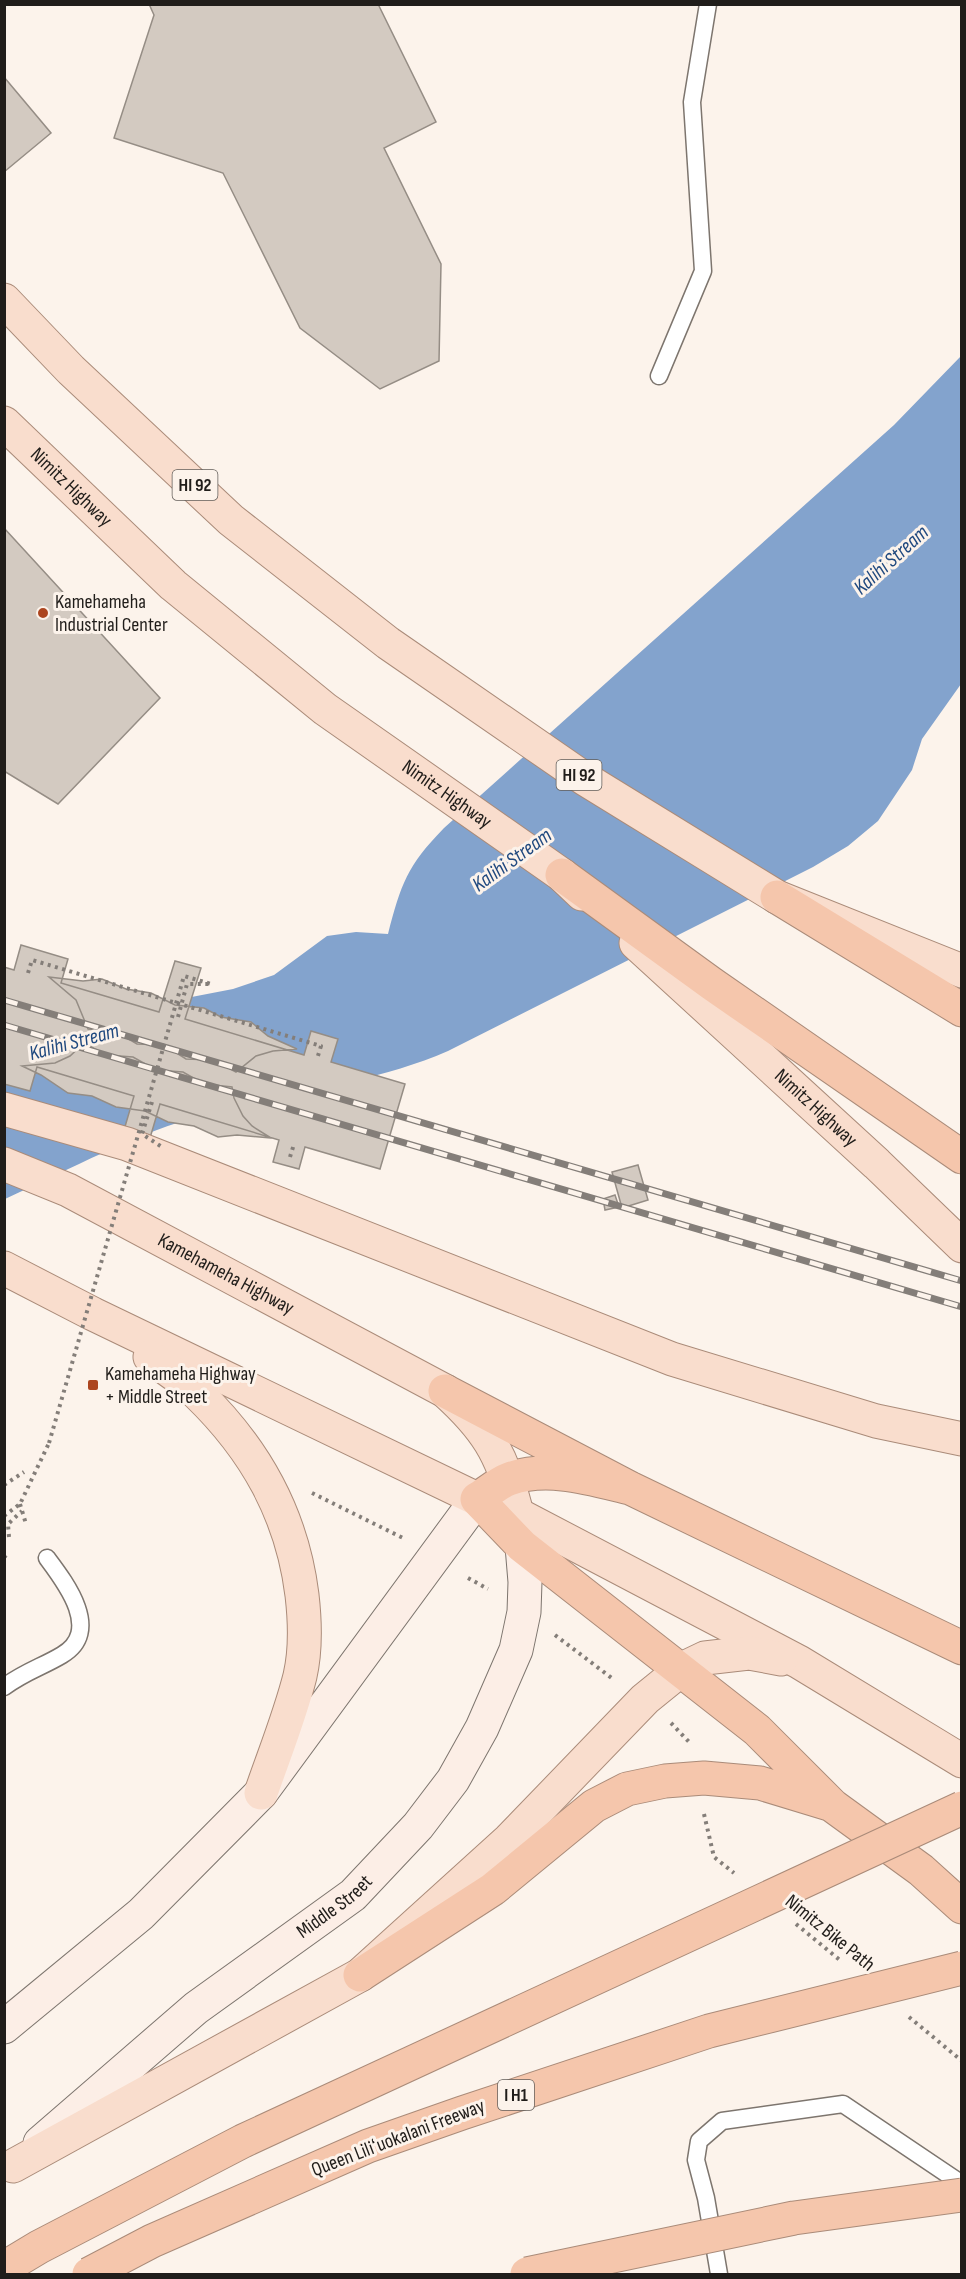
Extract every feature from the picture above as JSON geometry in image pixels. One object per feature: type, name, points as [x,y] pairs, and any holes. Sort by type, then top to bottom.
[{"type":"highway","points":[[562,875],[703,990],[962,1157]]},
{"type":"highway","points":[[777,897],[962,1010]]},
{"type":"highway","points":[[445,1391],[630,1488],[962,1648]]},
{"type":"highway","points":[[630,1488],[573,1475],[535,1474],[508,1479],[477,1499],[522,1546],[758,1730],[833,1806],[921,1870],[962,1907]]},
{"type":"highway","points":[[360,1975],[493,1889],[594,1806],[627,1789],[665,1781],[704,1778],[760,1784],[833,1806]]},
{"type":"highway","points":[[4,2268],[39,2247],[243,2141],[962,1808]]},
{"type":"highway","name":"Queen Liliʻuokalani Freeway","points":[[89,2274],[152,2241],[357,2150],[462,2113],[709,2031],[962,1968]]},
{"type":"highway","points":[[527,2274],[794,2218],[962,2195]]},
{"type":"main road","name":"HI 92","points":[[4,300],[71,370],[231,520],[388,642],[585,780],[777,897],[962,971]]},
{"type":"main road","name":"Nimitz Highway","points":[[4,423],[173,585],[325,709],[562,875]]},
{"type":"main road","name":"Nimitz Highway","points":[[703,990],[962,1246]]},
{"type":"main road","points":[[4,1109],[127,1144],[672,1359],[876,1421],[962,1438]]},
{"type":"main road","name":"Kamehameha Highway","points":[[4,1164],[68,1190],[445,1391],[468,1412],[499,1454],[517,1514],[522,1546]]},
{"type":"main road","points":[[4,1268],[93,1314],[477,1499],[517,1514],[799,1662],[962,1761]]},
{"type":"main road","points":[[93,1314],[196,1392],[238,1440],[265,1477],[288,1527],[299,1572],[305,1622],[300,1675],[261,1793]]},
{"type":"main road","points":[[4,2027],[141,1914],[261,1793],[477,1499]]},
{"type":"main road","name":"Middle Street","points":[[9,2169],[196,2008],[352,1895],[418,1826],[453,1780],[482,1728],[516,1650],[524,1602],[522,1546]]},
{"type":"main road","points":[[9,2169],[360,1975],[509,1840],[645,1699],[682,1669],[705,1658],[749,1653],[799,1662]]},
{"type":"lane","points":[[659,376],[703,271],[692,102],[708,4]]},
{"type":"lane","points":[[4,1687],[28,1670],[62,1655],[77,1639],[80,1628],[77,1604],[47,1558]]},
{"type":"lane","points":[[719,2274],[706,2198],[696,2160],[699,2141],[722,2121],[843,2104],[962,2184]]},
{"type":"path","points":[[28,973],[32,960],[177,1002],[321,1046],[317,1059]]},
{"type":"path","points":[[4,1516],[20,1504],[49,1443],[184,976],[211,984],[187,984],[178,1017]]},
{"type":"path","points":[[153,1102],[142,1134],[162,1147]]},
{"type":"path","points":[[290,1157],[294,1144]]},
{"type":"path","points":[[4,1485],[24,1472]]},
{"type":"path","points":[[302,1489],[411,1542]]},
{"type":"path","points":[[20,1504],[26,1524]]},
{"type":"path","points":[[9,1537],[8,1524],[22,1511]]},
{"type":"path","points":[[549,1630],[610,1678],[620,1682]]},
{"type":"path","points":[[668,1719],[698,1751]]},
{"type":"path","points":[[703,1813],[714,1857],[742,1880]]},
{"type":"path","name":"Nimitz Bike Path","points":[[787,1917],[842,1962]]},
{"type":"path","points":[[906,2014],[962,2061]]},
{"type":"water","name":"Kalihi Stream","points":[[961,356],[961,684],[922,739],[912,770],[878,821],[848,846],[813,867],[448,1051],[419,1063],[359,1080],[236,1106],[180,1122],[104,1152],[5,1199],[5,1033],[233,989],[274,975],[327,936],[356,932],[388,934],[407,876],[421,854],[444,828],[894,425]]},
{"type":"building","points":[[149,4],[378,4],[436,122],[384,148],[441,264],[439,361],[380,389],[300,328],[223,173],[114,138],[154,15]]},
{"type":"building","points":[[4,77],[51,133],[4,172]]},
{"type":"building","name":"Kamehameha Industrial Center","points":[[4,528],[160,698],[58,804],[4,771]]},
{"type":"building","points":[[21,945],[68,959],[61,983],[159,1012],[175,961],[201,968],[185,1019],[304,1055],[311,1031],[338,1039],[331,1062],[405,1084],[380,1169],[305,1147],[299,1169],[273,1162],[279,1140],[160,1104],[145,1155],[119,1147],[134,1096],[37,1067],[30,1091],[4,1084],[4,967],[14,970]]},
{"type":"building","points":[[49,977],[83,981],[102,979],[126,989],[151,993],[175,1005],[204,1008],[221,1017],[251,1022],[268,1036],[297,1049],[273,1051],[256,1056],[236,1072],[213,1060],[186,1059],[164,1045],[137,1044],[115,1031],[88,1029],[76,1000]]},
{"type":"building","points":[[84,1043],[106,1055],[133,1057],[156,1070],[183,1072],[204,1084],[232,1087],[234,1098],[243,1116],[252,1126],[271,1138],[237,1135],[218,1137],[194,1126],[168,1122],[145,1111],[116,1107],[92,1096],[68,1093],[41,1075],[22,1066],[55,1063],[70,1056]]},
{"type":"building","points":[[638,1165],[648,1200],[622,1208],[612,1172]]},
{"type":"building","points":[[615,1195],[619,1207],[605,1210],[603,1199]]},
{"type":"railway","points":[[4,1000],[962,1281]]},
{"type":"railway","points":[[4,1025],[962,1307]]},
{"type":"place","name":"Kamehameha Industrial Center","points":[[43,613]]},
{"type":"place","name":"Kamehameha Highway + Middle Street","points":[[93,1385]]}]
